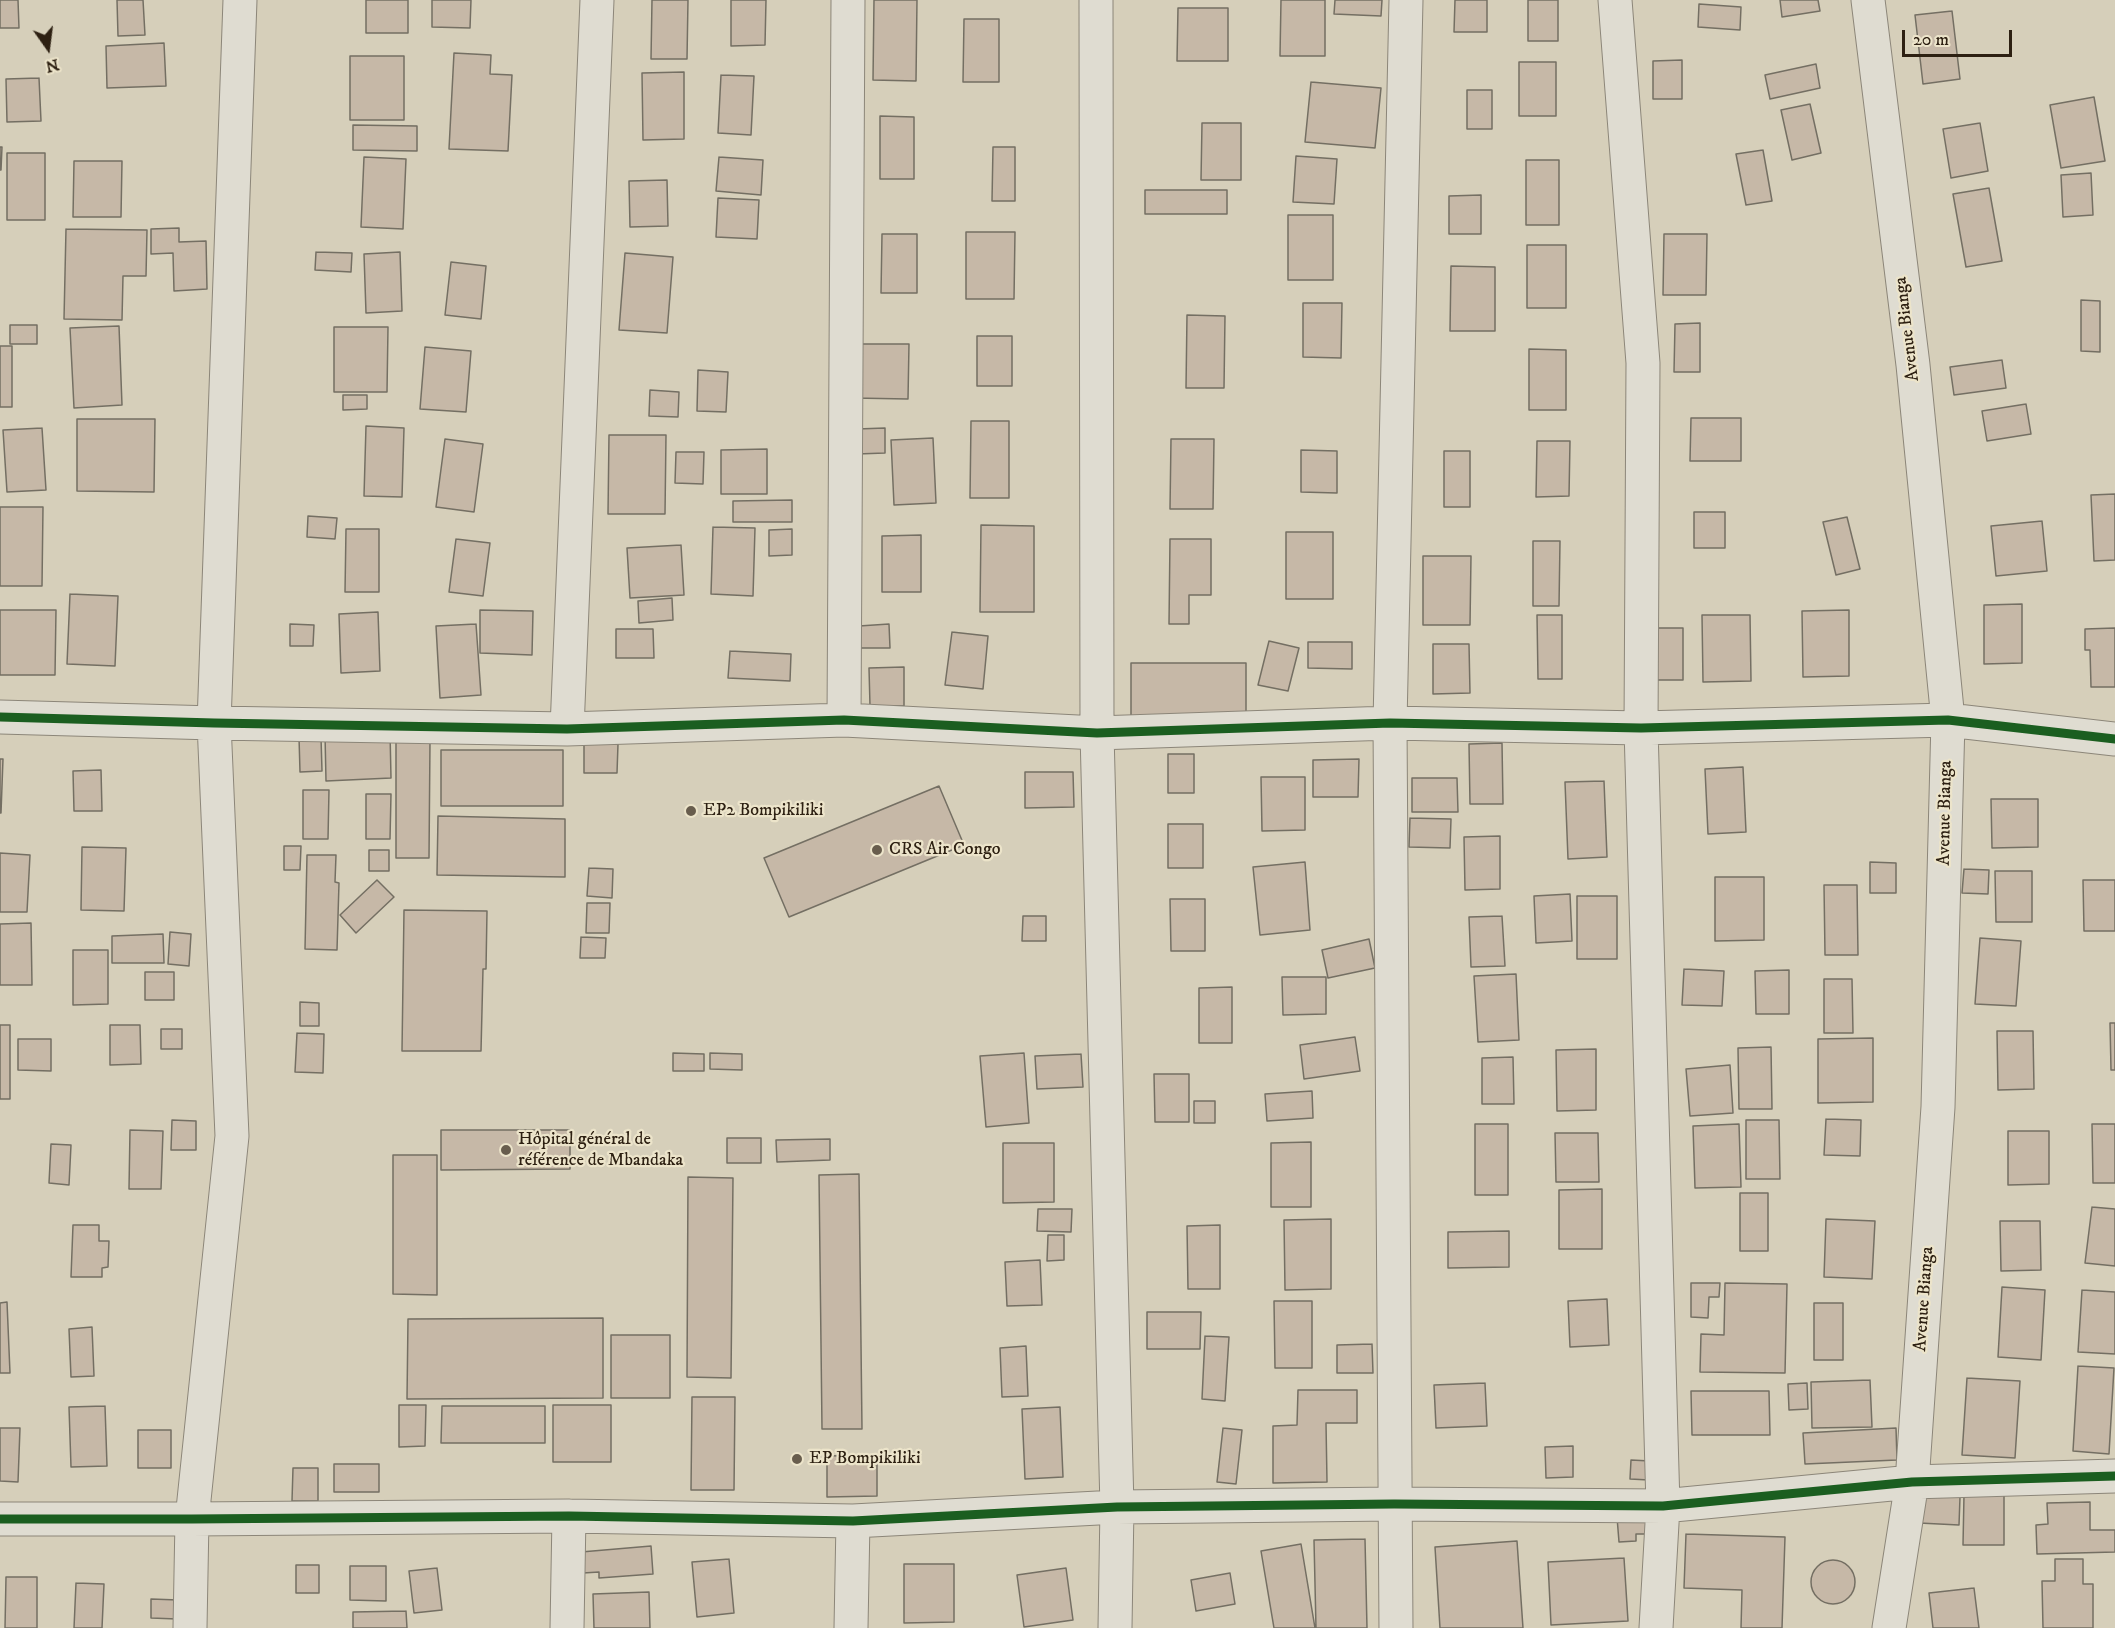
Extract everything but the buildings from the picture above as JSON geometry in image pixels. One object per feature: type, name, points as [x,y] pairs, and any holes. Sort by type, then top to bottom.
[{"type":"street","points":[[190,1628],[192,1519],[232,1136],[214,723],[240,0]]},
{"type":"street","points":[[567,729],[597,0]]},
{"type":"street","points":[[844,720],[848,0]]},
{"type":"street","points":[[1096,0],[1098,733],[1117,1507],[1115,1628]]},
{"type":"street","points":[[1396,1628],[1390,723],[1406,0]]},
{"type":"street","points":[[1615,0],[1642,363],[1641,728],[1663,1506],[1656,1628]]},
{"type":"street","name":"Avenue Bianga","points":[[1868,0],[1912,366],[1948,720],[1938,1107],[1912,1482],[1889,1628]]},
{"type":"street","points":[[0,717],[567,729],[844,720],[1098,733],[1390,723],[1641,728],[1948,720],[2115,739]]},
{"type":"street","points":[[0,1519],[569,1516],[853,1521],[1117,1507],[1394,1504],[1663,1506],[1912,1482],[2115,1476]]},
{"type":"street","points":[[567,1628],[569,1516]]},
{"type":"street","points":[[851,1628],[853,1521]]},
{"type":"cycle path","points":[[0,717],[567,729],[844,720],[1097,733],[1390,723],[1641,728],[1948,720],[2115,739]]},
{"type":"cycle path","points":[[0,1519],[569,1516],[853,1521],[1117,1507],[1394,1504],[1663,1506],[1912,1482],[2115,1476]]},
{"type":"place","name":"EP2 Bompikiliki","points":[[691,811]]},
{"type":"place","name":"CRS Air Congo","points":[[877,850]]},
{"type":"place","name":"Hôpital général de référence de Mbandaka","points":[[506,1150]]},
{"type":"place","name":"EP Bompikiliki","points":[[797,1459]]}]
